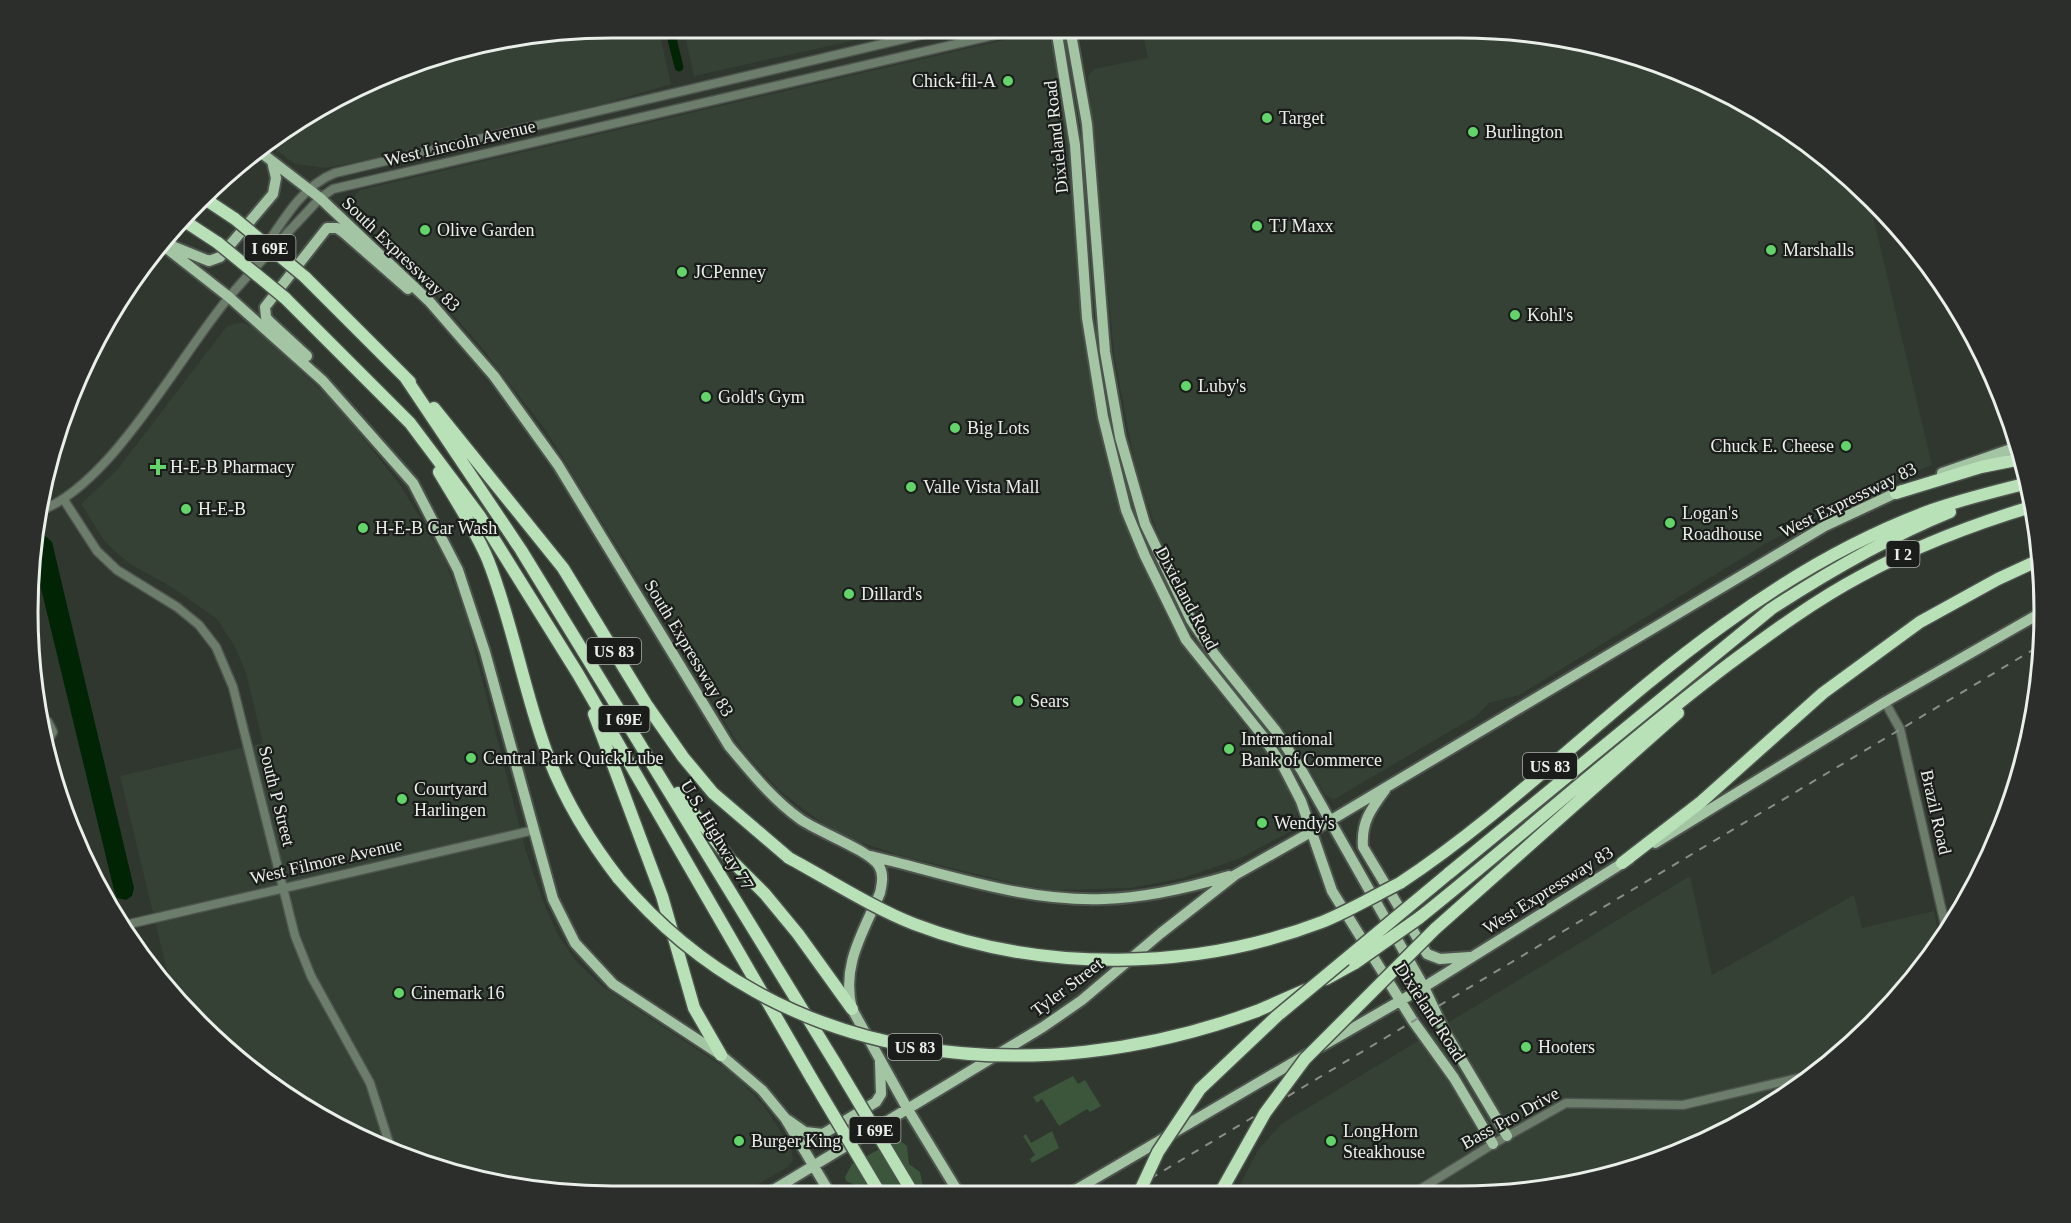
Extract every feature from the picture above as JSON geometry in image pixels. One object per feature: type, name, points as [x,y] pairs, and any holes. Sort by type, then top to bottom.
[{"type":"highway","name":"I 69E","points":[[210,202],[235,219],[305,277],[405,377]]},
{"type":"highway","name":"I 69E","points":[[189,224],[218,243],[285,298],[410,423],[479,515],[578,674],[876,1186]]},
{"type":"highway","name":"U.S. Highway 77","points":[[405,377],[521,550],[909,1186]]},
{"type":"highway","name":"US 83","points":[[405,377],[454,430],[563,568],[646,704],[683,757],[713,793],[789,858],[911,923],[1009,951],[1084,959],[1160,958],[1235,946],[1323,921],[1400,884],[1452,849],[1652,681],[1761,598],[1875,534],[1933,510],[2006,489]]},
{"type":"highway","name":"US 83","points":[[410,423],[472,526],[487,559],[554,771],[588,837],[619,879],[651,915],[688,949],[728,978],[786,1010],[828,1026],[870,1038],[927,1049],[984,1055],[1042,1056],[1098,1051],[1152,1042],[1205,1029],[1257,1011],[1332,976],[1381,946],[1419,918],[1607,760],[1783,625]]},
{"type":"highway","points":[[1896,493],[1981,467],[2013,461]]},
{"type":"highway","points":[[1142,1186],[1158,1152],[1200,1089],[1277,1016],[1771,609],[1823,575],[1879,544],[2019,485]]},
{"type":"highway","name":"I 2","points":[[1783,625],[1845,585],[1910,551],[1969,527],[2024,509]]},
{"type":"highway","points":[[1622,863],[1701,802],[1823,693],[1910,629],[1998,579],[2031,564]]},
{"type":"highway","points":[[1224,1186],[1265,1113],[1305,1059],[1435,929],[1676,714],[1783,625]]},
{"type":"highway","points":[[578,674],[658,886],[694,1008],[721,1055]]},
{"type":"highway","points":[[645,750],[730,859],[765,894],[798,934],[852,1009]]},
{"type":"main road","name":"Dixieland Road","points":[[1058,38],[1076,153],[1087,318],[1103,417],[1122,500],[1145,556],[1186,640],[1262,735],[1294,784],[1332,891],[1413,1021],[1454,1078],[1493,1144]]},
{"type":"main road","name":"Dixieland Road","points":[[1072,38],[1087,124],[1105,352],[1120,437],[1145,524],[1191,620],[1231,678],[1289,750],[1424,987],[1444,1030],[1507,1136]]},
{"type":"main road","name":"South Expressway 83","points":[[264,155],[320,198],[429,301],[494,376],[534,429],[571,485],[729,746],[755,778],[800,819],[868,855],[1005,890],[1071,898],[1104,899],[1192,887],[1235,875]]},
{"type":"main road","points":[[169,246],[209,261],[220,257],[273,194],[276,178],[271,161]]},
{"type":"main road","points":[[324,381],[311,360],[270,322],[265,307],[325,231],[331,227],[340,230],[405,289],[414,288]]},
{"type":"main road","points":[[167,248],[229,297],[324,381],[413,483],[458,570],[485,652],[553,899],[564,924],[582,952],[625,994],[721,1055],[762,1090],[785,1118],[825,1186]]},
{"type":"main road","name":"West Expressway 83","points":[[1235,875],[1330,821],[1806,537],[1896,493],[2010,450]]},
{"type":"main road","name":"West Expressway 83","points":[[1082,1186],[1424,987],[1885,702],[2034,617]]},
{"type":"main road","points":[[1389,785],[1366,816],[1361,832],[1363,847],[1427,954],[1440,959],[1471,957]]},
{"type":"main road","points":[[868,855],[879,866],[882,880],[880,893],[849,965],[847,978],[852,1009],[907,1108],[955,1186]]},
{"type":"main road","name":"Tyler Street","points":[[780,1186],[1074,1006],[1235,875]]},
{"type":"main road","points":[[785,1118],[805,1132],[823,1134],[876,1102],[881,1094],[880,1058]]},
{"type":"street","name":"West Lincoln Avenue","points":[[308,189],[323,178],[335,173],[907,38]]},
{"type":"street","name":"West Lincoln Avenue","points":[[48,507],[64,500],[88,481],[122,441],[229,297],[320,198],[333,189],[982,38]]},
{"type":"street","points":[[229,297],[308,189]]},
{"type":"street","name":"South P Street","points":[[64,500],[97,551],[128,579],[177,607],[194,621],[216,647],[233,687],[282,889],[304,962],[370,1083],[388,1140]]},
{"type":"street","name":"Brazil Road","points":[[1885,702],[1900,729],[1944,919]]},
{"type":"street","name":"West Filmore Avenue","points":[[130,924],[534,830]]},
{"type":"street","name":"Bass Pro Drive","points":[[1425,1186],[1555,1108],[1572,1102],[1683,1105],[1791,1080]]},
{"type":"shaded area","points":[[661,38],[671,84],[610,102],[374,159],[325,168],[295,164],[273,148],[324,114],[392,81],[427,68],[463,57],[537,42],[574,39]]},
{"type":"shaded area","points":[[685,38],[865,38],[694,76]]},
{"type":"shaded area","points":[[1012,38],[1046,38],[1052,42],[1055,54],[1070,155],[1083,336],[1111,482],[1130,538],[1168,620],[1201,670],[1273,762],[1292,794],[1297,811],[1291,831],[1241,858],[1183,878],[1130,888],[1055,890],[1021,885],[898,855],[860,842],[826,826],[780,791],[742,750],[547,432],[482,348],[434,293],[404,261],[353,215],[352,205],[360,190]]},
{"type":"shaded area","points":[[1144,38],[1460,38],[1534,42],[1608,57],[1644,68],[1679,81],[1747,114],[1809,156],[1872,214],[1932,465],[1850,500],[1770,541],[1519,695],[1489,703],[1476,716],[1333,800],[1325,794],[1287,734],[1229,663],[1196,613],[1172,568],[1138,475],[1114,354],[1088,76],[1094,69],[1148,58]]},
{"type":"shaded area","points":[[241,322],[257,329],[338,407],[401,486],[444,558],[466,616],[525,848],[541,896],[558,935],[576,961],[602,986],[735,1075],[764,1106],[791,1147],[793,1160],[788,1167],[755,1186],[612,1186],[537,1181],[463,1166],[427,1155],[358,1126],[324,1109],[293,1089],[233,1043],[168,976],[120,776],[263,743],[246,673],[235,647],[217,619],[170,586],[128,563],[105,542],[81,504],[117,470],[227,326]]},
{"type":"shaded area","points":[[43,533],[52,542],[134,888],[132,896],[126,900],[117,898],[39,579]]},
{"type":"shaded area","points":[[1690,876],[1712,975],[1854,895],[1862,928],[1934,911],[1938,929],[1915,961],[1891,990],[1838,1043],[1809,1067],[1746,1109],[1679,1142],[1644,1155],[1571,1174],[1534,1181],[1497,1184],[1240,1186],[1258,1150],[1281,1124]]},
{"type":"shaded area","points":[[1073,1076],[1078,1084],[1085,1080],[1101,1106],[1090,1112],[1087,1109],[1059,1126],[1042,1099],[1037,1103],[1033,1097]]},
{"type":"shaded area","points":[[1052,1131],[1059,1148],[1032,1163],[1030,1159],[1035,1155],[1023,1136],[1026,1134],[1031,1143]]},
{"type":"shaded area","points":[[898,1139],[907,1146],[909,1164],[920,1172],[923,1186],[857,1186],[846,1181],[845,1177],[852,1164]]},
{"type":"waterway","points":[[672,38],[679,67]]},
{"type":"railway","points":[[1138,1186],[2032,650]]},
{"type":"place","name":"Chick-fil-A","points":[[1008,81]]},
{"type":"place","name":"Target","points":[[1267,118]]},
{"type":"place","name":"Burlington","points":[[1473,132]]},
{"type":"place","name":"TJ Maxx","points":[[1257,226]]},
{"type":"place","name":"Olive Garden","points":[[425,230]]},
{"type":"place","name":"Marshalls","points":[[1771,250]]},
{"type":"place","name":"JCPenney","points":[[682,272]]},
{"type":"place","name":"Kohl's","points":[[1515,315]]},
{"type":"place","name":"Luby's","points":[[1186,386]]},
{"type":"place","name":"Gold's Gym","points":[[706,397]]},
{"type":"place","name":"Big Lots","points":[[955,428]]},
{"type":"place","name":"Chuck E. Cheese","points":[[1846,446]]},
{"type":"place","name":"H-E-B Pharmacy","points":[[158,467]]},
{"type":"place","name":"Valle Vista Mall","points":[[911,487]]},
{"type":"place","name":"H-E-B","points":[[186,509]]},
{"type":"place","name":"Logan's Roadhouse","points":[[1670,523]]},
{"type":"place","name":"H-E-B Car Wash","points":[[363,528]]},
{"type":"place","name":"Dillard's","points":[[849,594]]},
{"type":"place","name":"Sears","points":[[1018,701]]},
{"type":"place","name":"International Bank of Commerce","points":[[1229,749]]},
{"type":"place","name":"Central Park Quick Lube","points":[[471,758]]},
{"type":"place","name":"Courtyard Harlingen","points":[[402,799]]},
{"type":"place","name":"Wendy's","points":[[1262,823]]},
{"type":"place","name":"Cinemark 16","points":[[399,993]]},
{"type":"place","name":"Hooters","points":[[1526,1047]]},
{"type":"place","name":"Burger King","points":[[739,1141]]},
{"type":"place","name":"LongHorn Steakhouse","points":[[1331,1141]]}]
